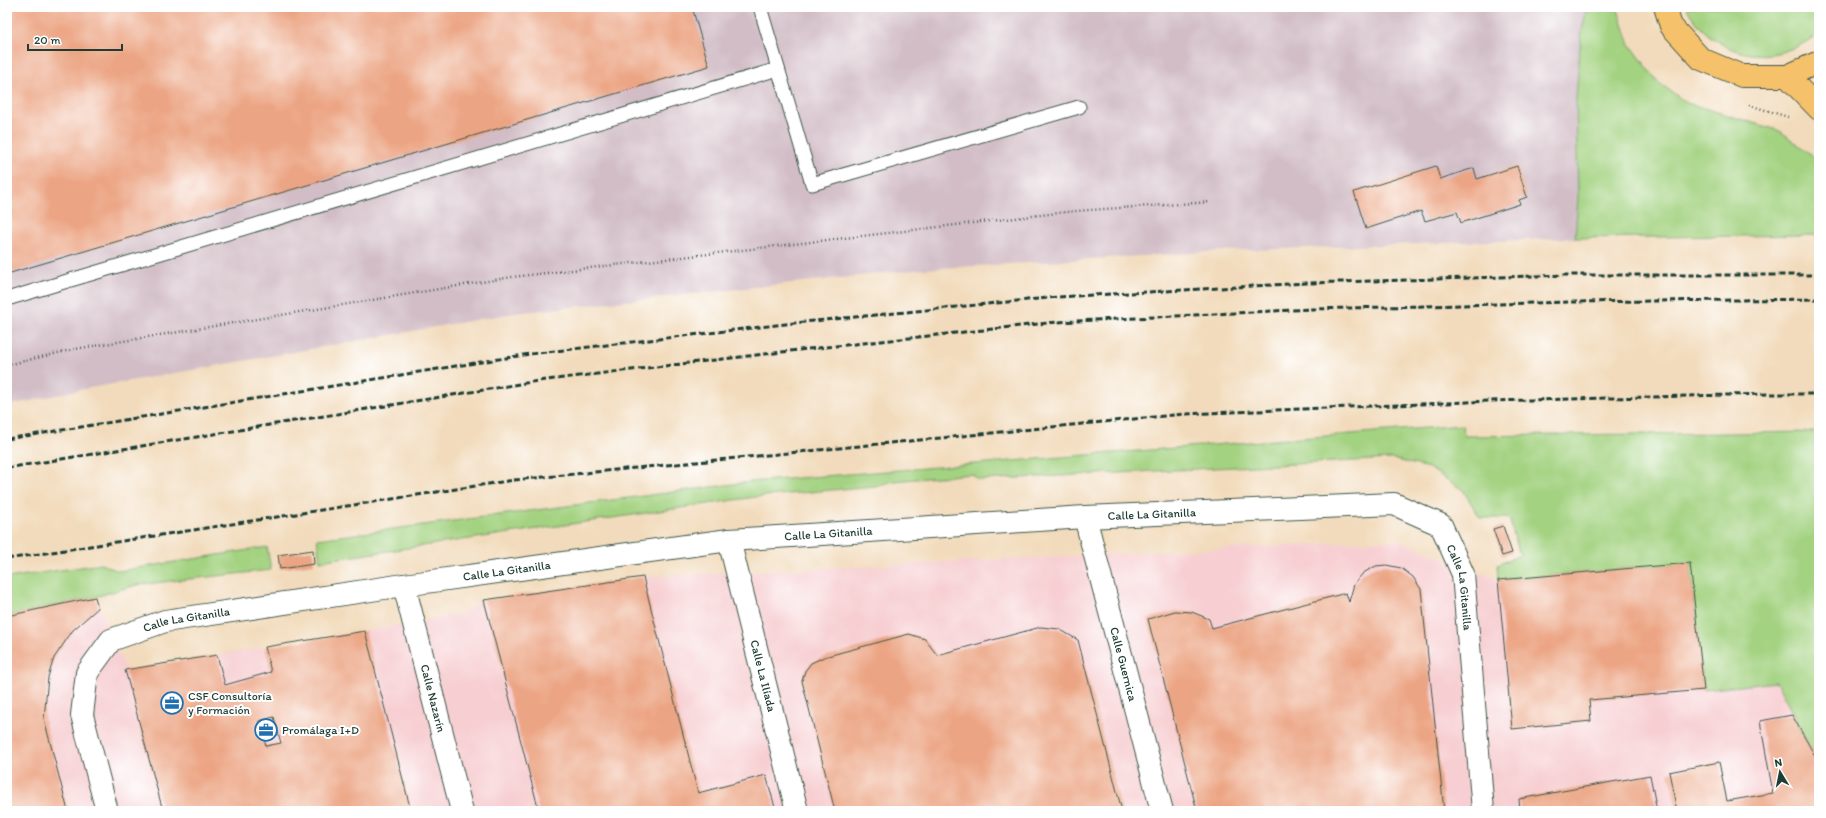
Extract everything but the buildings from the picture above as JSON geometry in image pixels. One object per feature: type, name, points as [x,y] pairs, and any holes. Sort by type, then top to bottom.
[{"type":"main road","points":[[1665,7],[1671,26],[1701,58],[1742,76],[1787,76],[1819,62]]},
{"type":"main road","points":[[1787,76],[1819,109]]},
{"type":"street","name":"Calle La Gitanilla","points":[[107,811],[82,715],[87,673],[111,640],[165,621],[404,585],[729,540],[1084,517],[1394,504],[1441,525],[1463,574],[1483,811]]},
{"type":"street","name":"Calle Guernica","points":[[1084,517],[1162,811]]},
{"type":"street","name":"Calle La Ilíada","points":[[729,540],[797,811]]},
{"type":"street","name":"Calle Nazarín","points":[[404,585],[462,811]]},
{"type":"lane","points":[[760,7],[812,184],[1079,108]]},
{"type":"lane","points":[[7,300],[778,69]]},
{"type":"path","points":[[7,365],[74,349],[512,277],[1075,211],[1210,202]]},
{"type":"shaded area","points":[[7,7],[1587,7],[1581,36],[1576,99],[1578,197],[1575,238],[1224,251],[924,269],[514,313],[79,390],[7,406]]},
{"type":"shaded area","points":[[1398,540],[1498,580],[1690,563],[1704,689],[1776,682],[1819,763],[1819,811],[7,811],[7,616],[95,597],[126,670],[365,631],[458,614],[484,600],[643,577]]},
{"type":"green space","points":[[1587,7],[1617,7],[1630,44],[1658,82],[1687,103],[1780,131],[1816,158],[1819,163],[1819,235],[1575,238],[1578,197],[1576,99],[1581,36]]},
{"type":"green space","points":[[1686,7],[1819,7],[1819,32],[1800,45],[1777,53],[1762,55],[1746,53],[1732,49],[1718,42],[1695,21]]},
{"type":"green space","points":[[1463,425],[1464,436],[1819,432],[1819,763],[1776,682],[1704,690],[1690,563],[1498,580],[1497,565],[1520,555],[1509,518],[1480,518],[1463,490],[1429,468],[1392,459],[979,480],[972,474],[894,481],[875,486],[755,497],[320,561],[317,539],[749,482]]},
{"type":"green space","points":[[267,547],[271,570],[136,585],[95,597],[7,616],[7,578],[101,564],[119,571]]},
{"type":"railway","points":[[7,439],[530,354],[794,323],[1058,297],[1308,283],[1566,275],[1819,275]]},
{"type":"railway","points":[[7,468],[538,381],[799,350],[1057,322],[1312,309],[1571,302],[1819,299]]},
{"type":"railway","points":[[7,559],[514,480],[1184,414],[1491,401],[1819,394]]},
{"type":"place","name":"CSF Consultoría y Formación","points":[[172,703]]},
{"type":"place","name":"Promálaga I+D","points":[[266,730]]}]
